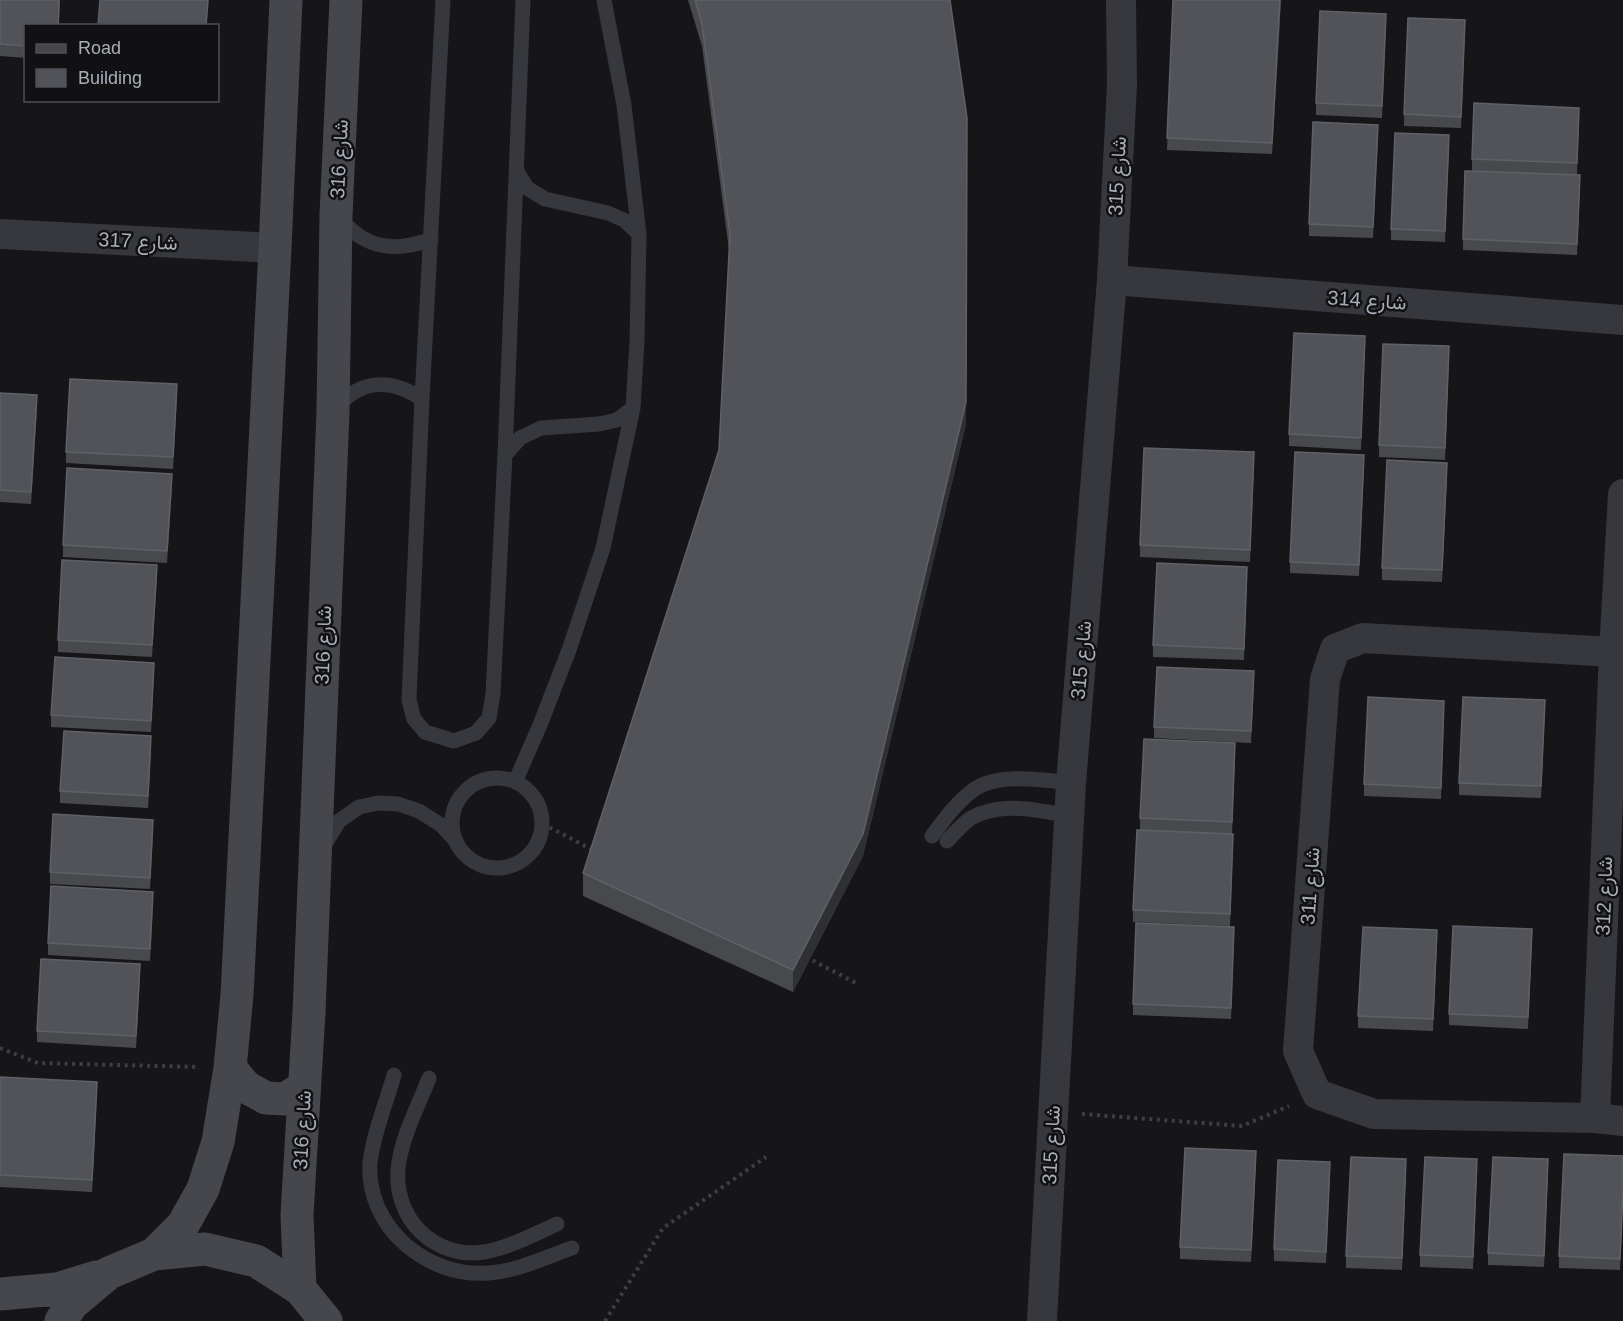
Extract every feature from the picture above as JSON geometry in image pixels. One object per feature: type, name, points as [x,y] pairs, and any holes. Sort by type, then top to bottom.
[{"type":"street","points":[[154,1254],[183,1225],[203,1189],[218,1142],[230,1068],[237,995],[286,0]]},
{"type":"street","name":"شارع 316","points":[[300,1289],[297,1215],[333,412],[336,214],[346,0]]},
{"type":"street","name":"شارع 315","points":[[1042,1321],[1071,783],[1112,280],[1122,84],[1121,0]]},
{"type":"street","name":"شارع 317","points":[[0,234],[275,248]]},
{"type":"street","name":"شارع 314","points":[[1112,280],[1623,320]]},
{"type":"street","name":"شارع 312","points":[[1609,1120],[1614,652],[1623,494]]},
{"type":"street","name":"شارع 311","points":[[1317,1094],[1298,1051],[1326,679],[1335,649],[1363,638],[1614,652]]},
{"type":"street","points":[[230,1068],[246,1087],[266,1098],[285,1099],[304,1087]]},
{"type":"street","points":[[1317,1094],[1374,1114],[1609,1120]]},
{"type":"street","points":[[0,1294],[57,1289],[109,1273],[154,1254],[205,1249],[256,1262],[300,1289],[326,1321]]},
{"type":"street","points":[[61,1321],[72,1304],[109,1273]]},
{"type":"lane","points":[[443,0],[409,700],[414,719],[425,732],[454,741],[476,733],[489,718],[493,694],[523,0]]},
{"type":"lane","points":[[515,782],[565,659],[603,548],[633,408],[639,234],[624,105],[604,0]]},
{"type":"lane","points":[[517,171],[527,188],[545,199],[608,213],[624,220],[639,234]]},
{"type":"lane","points":[[336,214],[348,228],[362,238],[379,245],[397,248],[414,246],[431,239]]},
{"type":"lane","points":[[333,412],[344,399],[358,389],[375,385],[400,387],[422,399]]},
{"type":"lane","points":[[505,455],[520,438],[541,428],[599,424],[617,420],[633,408]]},
{"type":"lane","points":[[314,866],[339,821],[359,807],[378,803],[398,804],[419,811],[441,825],[455,840],[464,855],[479,866],[496,869],[514,866],[528,856],[539,842],[543,824],[540,807],[530,792],[515,782],[498,778],[480,781],[465,791],[455,805],[452,823],[455,840]]},
{"type":"lane","points":[[1069,816],[1024,808],[993,809],[970,819],[940,839],[951,812],[974,790],[998,780],[1032,779],[1071,783]]},
{"type":"lane","points":[[394,1075],[372,1147],[370,1166],[376,1203],[385,1222],[399,1240],[432,1263],[468,1273],[509,1270],[572,1248]]},
{"type":"lane","points":[[429,1078],[406,1138],[398,1170],[402,1203],[409,1218],[419,1231],[433,1242],[468,1253],[499,1248],[557,1224]]},
{"type":"path","points":[[543,824],[595,851]]},
{"type":"path","points":[[804,956],[856,983]]},
{"type":"path","points":[[0,1048],[38,1063],[230,1068]]},
{"type":"path","points":[[1053,1112],[1242,1126],[1317,1094]]},
{"type":"path","points":[[605,1321],[663,1228],[766,1157]]},
{"type":"building","points":[[0,0],[59,0],[58,24],[24,24],[24,46],[0,44]]},
{"type":"building","points":[[100,0],[208,0],[206,24],[98,24]]},
{"type":"building","points":[[695,0],[950,0],[967,118],[966,402],[863,834],[793,970],[583,873],[719,450],[730,234],[702,24]]},
{"type":"building","points":[[1173,0],[1280,0],[1272,143],[1167,138]]},
{"type":"building","points":[[1320,11],[1386,14],[1382,106],[1316,103]]},
{"type":"building","points":[[1408,18],[1465,20],[1461,117],[1404,114]]},
{"type":"building","points":[[1474,103],[1579,108],[1577,163],[1472,159]]},
{"type":"building","points":[[1313,122],[1378,125],[1373,227],[1309,224]]},
{"type":"building","points":[[1395,133],[1449,135],[1445,231],[1391,229]]},
{"type":"building","points":[[1465,171],[1580,175],[1577,244],[1463,239]]},
{"type":"building","points":[[1294,333],[1365,336],[1361,438],[1289,434]]},
{"type":"building","points":[[1383,344],[1449,346],[1445,448],[1379,445]]},
{"type":"building","points":[[70,379],[177,384],[173,457],[66,452]]},
{"type":"building","points":[[0,393],[37,395],[31,492],[0,490]]},
{"type":"building","points":[[1144,448],[1254,452],[1250,550],[1140,545]]},
{"type":"building","points":[[1295,452],[1364,455],[1359,565],[1290,562]]},
{"type":"building","points":[[1387,460],[1447,463],[1442,570],[1382,568]]},
{"type":"building","points":[[67,468],[172,474],[167,551],[63,545]]},
{"type":"building","points":[[62,560],[157,565],[152,645],[58,640]]},
{"type":"building","points":[[1157,563],[1247,567],[1244,649],[1153,645]]},
{"type":"building","points":[[55,657],[154,663],[151,721],[51,715]]},
{"type":"building","points":[[1157,667],[1254,671],[1251,731],[1154,727]]},
{"type":"building","points":[[1368,697],[1444,701],[1441,788],[1364,784]]},
{"type":"building","points":[[1463,697],[1545,700],[1541,786],[1459,783]]},
{"type":"building","points":[[64,731],[151,736],[148,796],[60,791]]},
{"type":"building","points":[[1144,739],[1235,743],[1232,822],[1140,818]]},
{"type":"building","points":[[53,814],[153,820],[150,878],[50,872]]},
{"type":"building","points":[[1137,830],[1233,834],[1230,914],[1133,910]]},
{"type":"building","points":[[51,886],[153,892],[150,949],[48,943]]},
{"type":"building","points":[[1136,923],[1234,927],[1231,1008],[1133,1004]]},
{"type":"building","points":[[1453,926],[1532,929],[1528,1017],[1449,1014]]},
{"type":"building","points":[[1363,927],[1437,930],[1433,1019],[1358,1016]]},
{"type":"building","points":[[41,959],[140,964],[136,1036],[37,1031]]},
{"type":"building","points":[[0,1077],[97,1082],[92,1180],[0,1175]]},
{"type":"building","points":[[1185,1148],[1256,1151],[1251,1250],[1180,1247]]},
{"type":"building","points":[[1564,1154],[1623,1156],[1620,1259],[1559,1256]]},
{"type":"building","points":[[1351,1157],[1406,1159],[1402,1258],[1346,1256]]},
{"type":"building","points":[[1425,1157],[1477,1159],[1473,1257],[1420,1255]]},
{"type":"building","points":[[1493,1157],[1548,1159],[1544,1256],[1488,1253]]},
{"type":"building","points":[[1278,1160],[1330,1162],[1326,1252],[1274,1249]]}]
